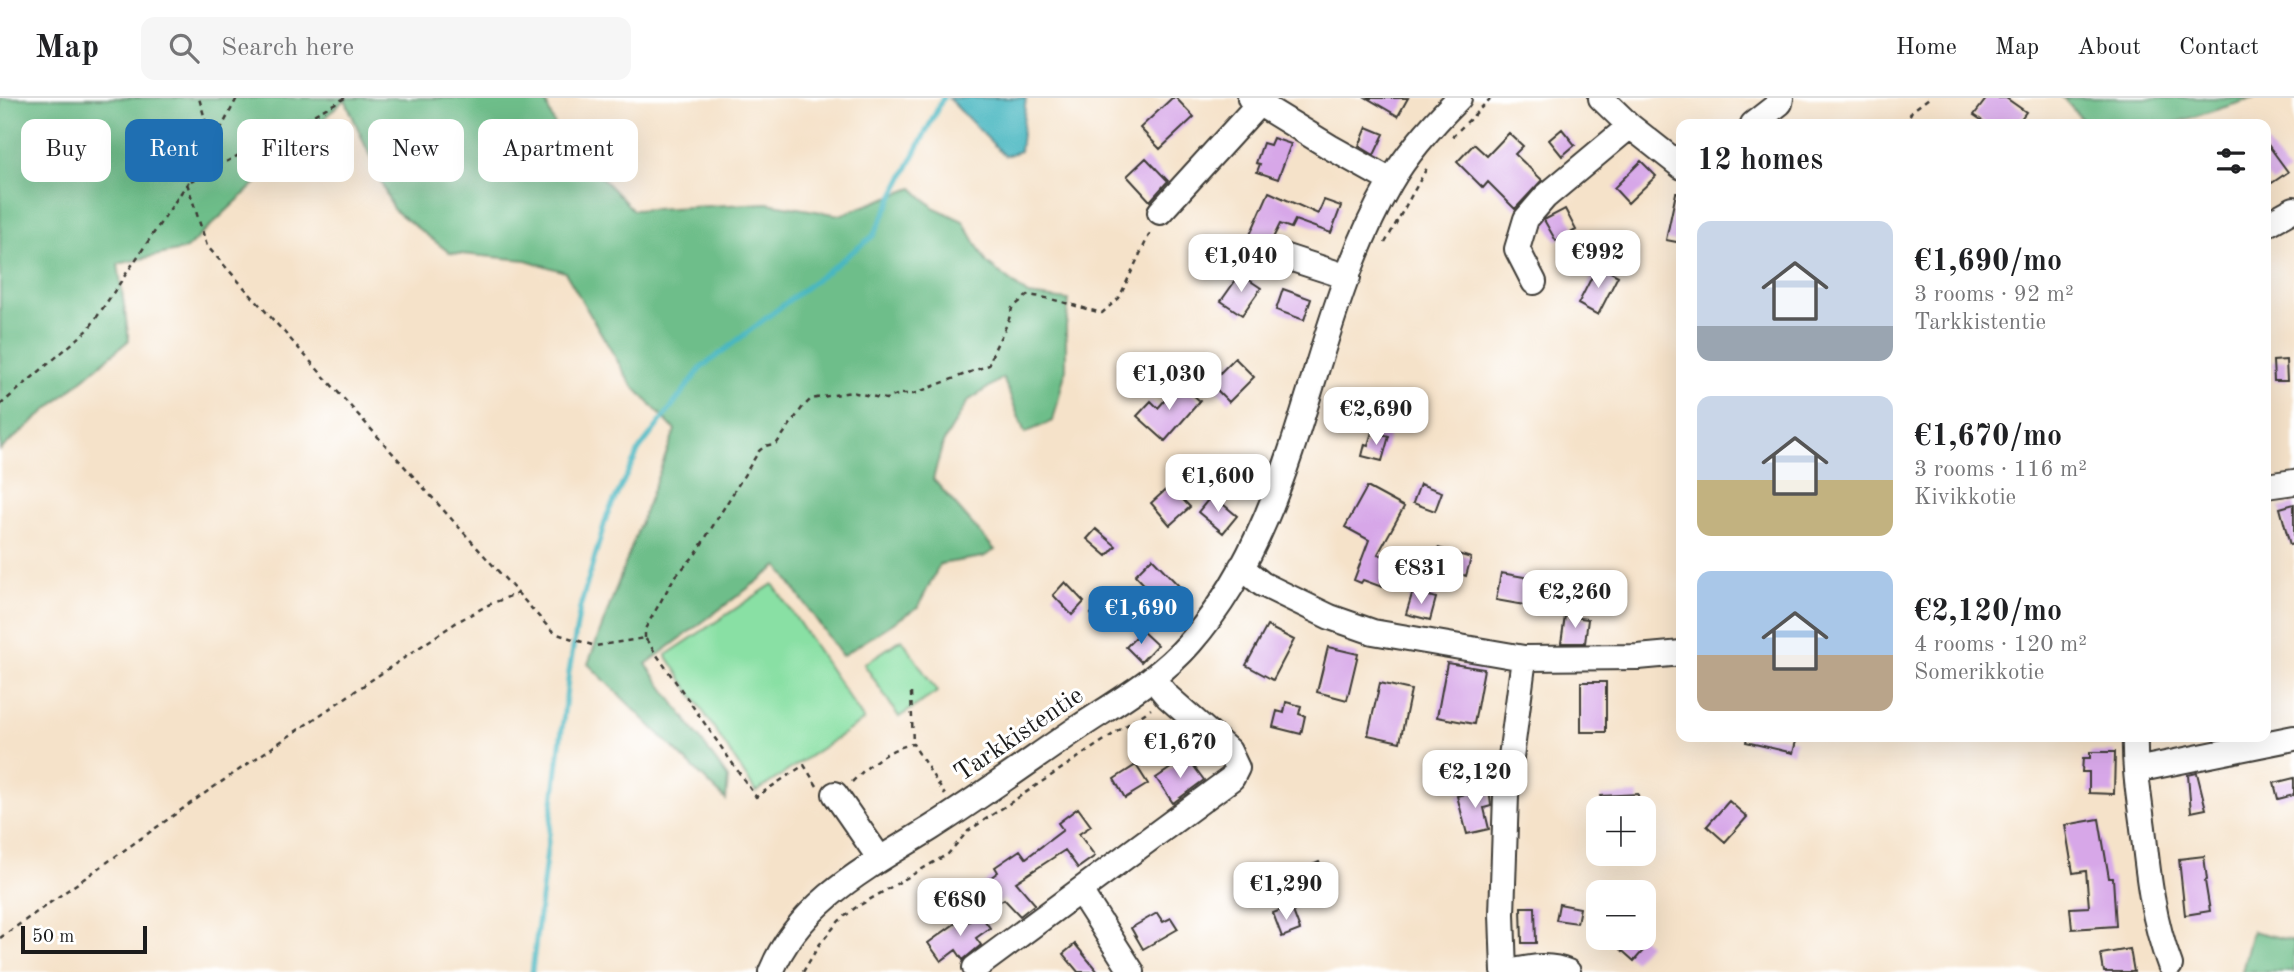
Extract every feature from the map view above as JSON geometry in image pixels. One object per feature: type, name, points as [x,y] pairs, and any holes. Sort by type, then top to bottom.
[{"type":"street","name":"Tarkkistentie","points":[[771,972],[802,920],[833,892],[1170,666],[1210,618],[1265,521],[1285,470],[1348,277],[1374,214],[1391,181],[1433,126],[1459,98]]},
{"type":"street","points":[[1601,98],[1630,126],[1676,162]]},
{"type":"street","points":[[1759,119],[1780,103],[1781,98]]},
{"type":"street","points":[[1160,212],[1258,100],[1330,147],[1391,181]]},
{"type":"street","points":[[1534,282],[1517,249],[1527,219],[1545,197],[1630,126]]},
{"type":"street","points":[[2271,222],[2294,209]]},
{"type":"street","points":[[1280,255],[1348,277]]},
{"type":"street","points":[[2271,485],[2294,482]]},
{"type":"street","points":[[1241,567],[1262,584],[1330,617],[1373,632],[1524,658],[1638,657],[1676,654]]},
{"type":"street","points":[[1524,658],[1506,795],[1502,914],[1506,972],[1539,967],[1556,967],[1567,972]]},
{"type":"street","points":[[975,968],[1232,778],[1237,768],[1229,751],[1168,697],[1152,678]]},
{"type":"street","points":[[2136,770],[2294,738]]},
{"type":"street","points":[[2135,742],[2150,889],[2159,936],[2170,965]]},
{"type":"street","points":[[835,794],[880,859]]},
{"type":"street","points":[[1080,891],[1132,972]]},
{"type":"path","points":[[199,98],[205,119]]},
{"type":"path","points":[[223,126],[237,98]]},
{"type":"path","points":[[0,405],[88,330],[187,183],[345,98]]},
{"type":"path","points":[[1452,138],[1491,98]]},
{"type":"path","points":[[1908,119],[1912,111],[1929,98]]},
{"type":"path","points":[[1381,251],[1428,167]]},
{"type":"path","points":[[187,183],[207,246],[550,629],[595,646],[645,638]]},
{"type":"path","points":[[913,744],[898,747],[873,762],[849,785],[835,794],[820,790],[804,765],[756,797],[645,638],[645,629],[674,578],[695,555],[759,451],[765,446],[778,443],[802,408],[811,400],[851,392],[886,399],[900,394],[913,394],[989,365],[993,348],[1009,322],[1012,308],[1028,295],[1054,298],[1102,313],[1119,298],[1160,212]]},
{"type":"path","points":[[0,938],[457,622],[517,593]]},
{"type":"path","points":[[911,694],[913,744],[956,811]]},
{"type":"path","points":[[803,972],[818,945],[839,921],[855,908],[948,855],[968,831],[1168,697]]},
{"type":"green space","points":[[0,98],[544,98],[552,119],[478,119],[478,182],[606,182],[633,210],[767,203],[840,215],[913,188],[933,207],[963,221],[987,263],[1028,295],[1069,300],[1066,369],[1053,421],[1025,433],[1003,378],[968,401],[943,443],[933,479],[995,550],[983,557],[940,564],[918,607],[842,656],[778,566],[646,664],[728,778],[726,800],[588,664],[675,430],[631,384],[565,272],[526,260],[450,253],[393,209],[381,182],[464,182],[464,119],[368,119],[368,152],[345,99],[324,119],[237,119],[237,182],[257,182],[186,249],[118,264],[129,340],[0,450]]},
{"type":"green space","points":[[2063,98],[2254,98],[2187,119],[2082,119]]},
{"type":"green space","points":[[773,584],[864,720],[756,792],[666,655]]},
{"type":"green space","points":[[902,639],[937,692],[899,717],[864,664]]},
{"type":"green space","points":[[2252,931],[2294,941],[2294,972],[2242,972]]},
{"type":"water","points":[[948,98],[1026,98],[1020,151],[1005,156]]},
{"type":"building","points":[[1172,98],[1176,98],[1194,117],[1160,149],[1140,128]]},
{"type":"building","points":[[1367,98],[1408,98],[1398,116]]},
{"type":"building","points":[[1987,98],[2006,98],[2026,112],[2021,119],[1980,119],[1974,115]]},
{"type":"building","points":[[1367,127],[1384,134],[1374,155],[1359,146]]},
{"type":"building","points":[[1562,129],[1575,145],[1562,156],[1549,140]]},
{"type":"building","points":[[1509,133],[1523,146],[1515,154],[1542,180],[1515,209],[1488,182],[1483,188],[1457,162],[1474,144],[1487,156]]},
{"type":"building","points":[[1273,138],[1291,144],[1278,179],[1257,172],[1260,164],[1256,163],[1263,143],[1270,145]]},
{"type":"building","points":[[2271,149],[2288,172],[2271,182]]},
{"type":"building","points":[[1146,158],[1168,181],[1150,201],[1127,176]]},
{"type":"building","points":[[1641,161],[1656,176],[1628,203],[1614,188]]},
{"type":"building","points":[[1269,192],[1318,214],[1324,200],[1341,206],[1331,233],[1295,220],[1291,228],[1280,224],[1269,246],[1249,237]]},
{"type":"building","points":[[1676,193],[1676,242],[1666,240]]},
{"type":"building","points":[[1565,209],[1576,230],[1556,241],[1544,220]]},
{"type":"building","points":[[1598,265],[1618,276],[1598,315],[1578,304]]},
{"type":"building","points":[[1240,274],[1261,288],[1242,315],[1221,301]]},
{"type":"building","points":[[1283,289],[1311,299],[1304,320],[1276,310]]},
{"type":"building","points":[[1235,358],[1254,377],[1229,402],[1210,383]]},
{"type":"building","points":[[2286,360],[2287,381],[2274,381],[2273,361]]},
{"type":"building","points":[[1180,383],[1200,401],[1165,441],[1137,416],[1151,401],[1158,408]]},
{"type":"building","points":[[1372,432],[1389,436],[1382,461],[1362,456]]},
{"type":"building","points":[[1420,484],[1442,492],[1435,511],[1413,503]]},
{"type":"building","points":[[1170,486],[1190,507],[1170,525],[1151,503]]},
{"type":"building","points":[[1367,487],[1404,507],[1378,554],[1392,559],[1382,587],[1363,580],[1361,583],[1354,580],[1369,540],[1345,527]]},
{"type":"building","points":[[1212,495],[1237,516],[1223,533],[1198,512]]},
{"type":"building","points":[[2294,504],[2294,544],[2290,545],[2280,508]]},
{"type":"building","points":[[1096,529],[1116,546],[1107,556],[1087,539]]},
{"type":"building","points":[[1438,548],[1471,558],[1466,576],[1454,572],[1451,583],[1438,579],[1441,570],[1432,567]]},
{"type":"building","points":[[1152,558],[1179,586],[1162,603],[1135,575]]},
{"type":"building","points":[[1501,573],[1535,579],[1530,606],[1496,600]]},
{"type":"building","points":[[1065,582],[1084,602],[1072,615],[1053,595]]},
{"type":"building","points":[[1413,591],[1436,598],[1430,620],[1406,614]]},
{"type":"building","points":[[1106,596],[1120,609],[1105,626],[1091,614]]},
{"type":"building","points":[[1565,616],[1588,619],[1585,643],[1561,643]]},
{"type":"building","points":[[1267,626],[1294,640],[1273,680],[1246,665]]},
{"type":"building","points":[[1142,631],[1157,645],[1141,662],[1126,647]]},
{"type":"building","points":[[1328,647],[1358,654],[1347,700],[1317,692]]},
{"type":"building","points":[[1447,663],[1484,669],[1474,724],[1437,717]]},
{"type":"building","points":[[1581,682],[1606,682],[1606,732],[1581,732]]},
{"type":"building","points":[[1380,683],[1411,690],[1400,742],[1368,735]]},
{"type":"building","points":[[1286,702],[1301,706],[1299,714],[1305,716],[1301,734],[1273,727],[1277,711],[1284,713]]},
{"type":"building","points":[[1746,742],[1796,742],[1793,753]]},
{"type":"building","points":[[2090,752],[2115,752],[2114,794],[2089,793],[2089,772],[2082,772],[2083,758],[2090,758]]},
{"type":"building","points":[[1187,757],[1204,780],[1173,803],[1156,778]]},
{"type":"building","points":[[1136,765],[1148,784],[1125,798],[1114,779]]},
{"type":"building","points":[[2197,773],[2206,809],[2191,812],[2188,775]]},
{"type":"building","points":[[2294,778],[2294,795],[2278,799],[2274,783]]},
{"type":"building","points":[[1489,787],[1491,806],[1484,808],[1489,829],[1467,834],[1457,796]]},
{"type":"building","points":[[1638,794],[1638,796],[1601,796]]},
{"type":"building","points":[[1729,801],[1747,817],[1725,842],[1707,826]]},
{"type":"building","points":[[1078,808],[1091,826],[1079,834],[1095,856],[1078,868],[1065,850],[1016,882],[1035,904],[1020,916],[1004,899],[992,907],[978,887],[998,872],[995,867],[1020,850],[1026,858],[1063,830],[1058,823]]},
{"type":"building","points":[[2099,819],[2109,878],[2113,878],[2116,926],[2072,929],[2070,908],[2089,907],[2086,871],[2073,873],[2065,825]]},
{"type":"building","points":[[2204,856],[2210,911],[2185,915],[2179,859]]},
{"type":"building","points":[[1319,862],[1330,887],[1306,897],[1295,872]]},
{"type":"building","points":[[1559,904],[1580,908],[1577,923],[1556,920]]},
{"type":"building","points":[[1291,906],[1300,930],[1282,937],[1273,913]]},
{"type":"building","points":[[1521,907],[1535,907],[1536,943],[1522,943]]},
{"type":"building","points":[[1157,913],[1163,922],[1171,918],[1178,929],[1143,949],[1131,928]]},
{"type":"building","points":[[980,914],[990,928],[976,938],[981,945],[963,960],[956,950],[941,961],[928,943],[964,917],[968,922]]},
{"type":"building","points":[[1075,944],[1098,972],[1078,972],[1063,954]]},
{"type":"building","points":[[2130,949],[2134,972],[2104,972],[2101,954]]},
{"type":"building","points":[[1622,950],[1644,950],[1634,961]]},
{"type":"waterway","points":[[532,972],[569,672],[580,608],[607,515],[639,450],[701,368],[873,236],[943,98]]}]
